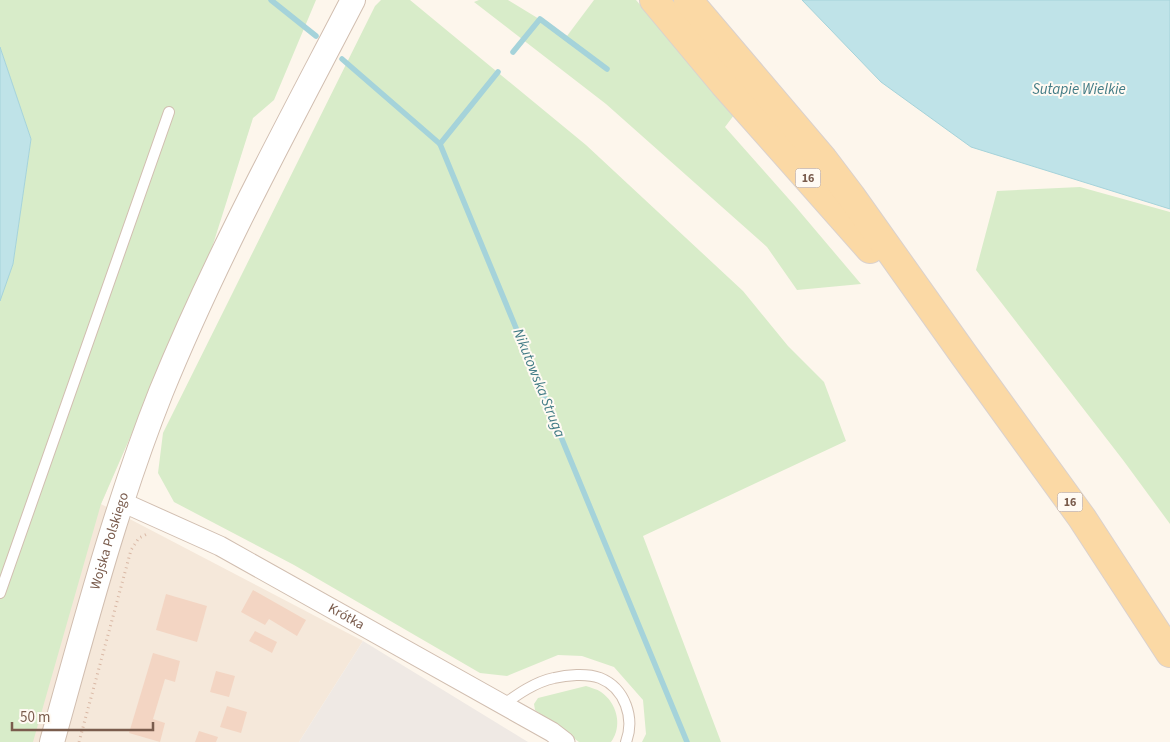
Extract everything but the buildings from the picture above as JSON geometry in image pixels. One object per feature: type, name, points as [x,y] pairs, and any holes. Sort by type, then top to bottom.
[{"type":"main road","name":"16","points":[[654,0],[724,84],[964,355]]},
{"type":"main road","name":"16","points":[[688,0],[824,159],[1082,518],[1170,653]]},
{"type":"street","name":"Wojska Polskiego","points":[[52,742],[104,558],[122,502],[145,434],[180,346],[223,252],[353,0]]},
{"type":"street","name":"Krótka","points":[[122,502],[220,546],[552,732],[565,742]]},
{"type":"lane","points":[[0,593],[169,112]]},
{"type":"lane","points":[[503,705],[524,690],[553,678],[581,676],[600,678],[615,689],[623,698],[629,713],[631,729],[626,742]]},
{"type":"path","points":[[79,742],[131,550],[140,538],[146,534],[155,535]]},
{"type":"shaded area","points":[[253,117],[208,258],[101,504],[363,641],[299,742],[0,742]]},
{"type":"shaded area","points":[[363,641],[528,742],[299,742]]},
{"type":"green space","points":[[0,0],[316,0],[274,100],[253,118],[210,254],[101,504],[33,742],[0,742],[0,300],[13,264],[31,139],[0,47]]},
{"type":"green space","points":[[381,0],[410,0],[586,145],[743,291],[788,346],[824,382],[846,441],[643,536],[721,742],[642,742],[646,734],[643,700],[614,667],[582,656],[558,655],[507,676],[480,673],[294,565],[174,502],[158,473],[163,433],[375,6]]},
{"type":"green space","points":[[479,0],[508,0],[567,36],[594,0],[636,0],[734,115],[725,127],[861,284],[797,290],[767,247],[606,104],[474,2]]},
{"type":"green space","points":[[1080,187],[1170,212],[1170,524],[976,270],[997,191]]},
{"type":"green space","points":[[586,686],[601,692],[607,697],[614,708],[617,729],[611,742],[579,742],[535,710],[534,704],[538,698]]},
{"type":"water","name":"Sutapie Wielkie","points":[[802,0],[1170,0],[1170,209],[971,147],[881,82]]},
{"type":"water","points":[[0,47],[31,139],[13,264],[0,301]]},
{"type":"waterway","name":"Nikutowska Struga","points":[[271,0],[316,36]]},
{"type":"waterway","points":[[513,52],[540,19],[607,69]]},
{"type":"waterway","name":"Nikutowska Struga","points":[[342,59],[440,144],[687,742]]},
{"type":"waterway","points":[[440,144],[498,72]]}]
